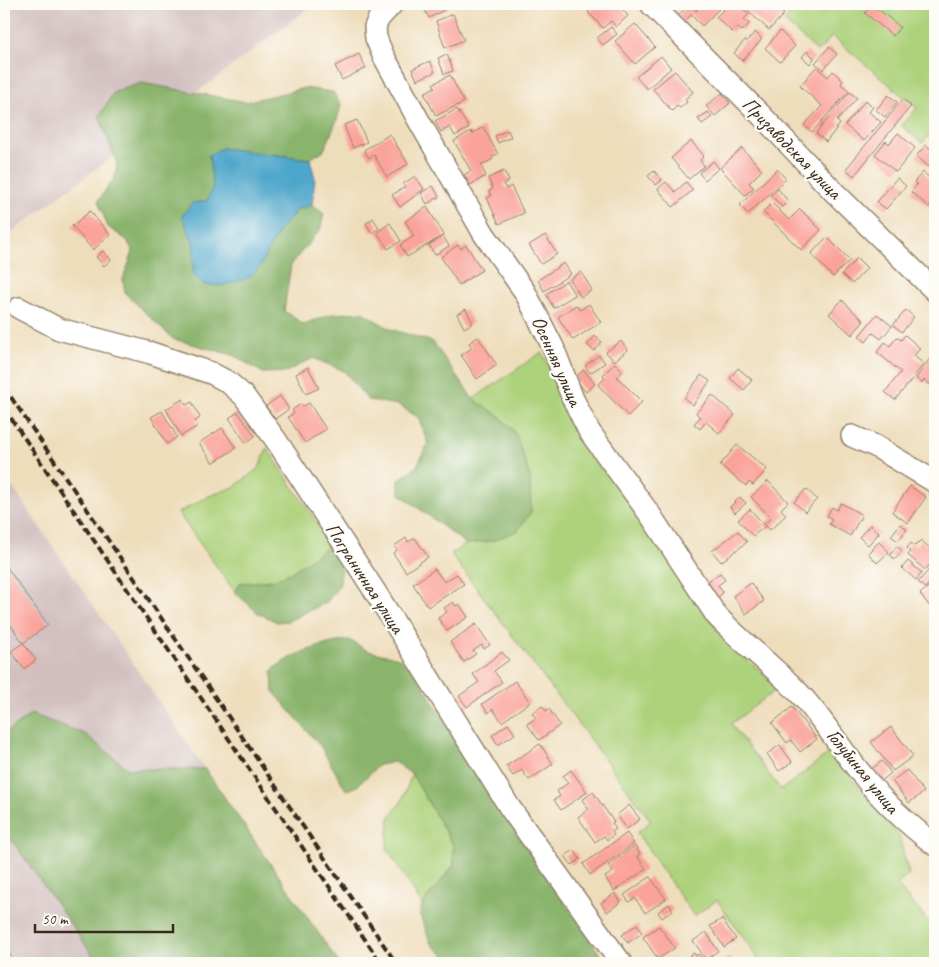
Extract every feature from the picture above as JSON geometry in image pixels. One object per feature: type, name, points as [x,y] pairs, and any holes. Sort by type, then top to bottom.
[{"type":"street","name":"Осенняя улица","points":[[392,4],[379,18],[375,27],[376,38],[383,55],[484,234],[525,292],[553,347],[573,399],[589,431],[650,516],[716,615],[728,629],[797,690]]},
{"type":"street","name":"Призаводская улица","points":[[651,4],[834,192],[935,291]]},
{"type":"street","name":"Пограничная улица","points":[[19,308],[59,329],[151,353],[211,373],[228,382],[244,396],[278,443],[376,593],[510,808],[621,963]]},
{"type":"street","points":[[852,436],[875,446],[935,482]]},
{"type":"street","name":"Голубиная улица","points":[[797,690],[821,718],[864,778],[908,825],[935,845]]},
{"type":"lane","points":[[4,956],[8,963]]},
{"type":"shaded area","points":[[4,4],[314,4],[4,238]]},
{"type":"shaded area","points":[[4,475],[205,769],[338,963],[4,963]]},
{"type":"green space","points":[[797,4],[935,4],[935,143],[928,136],[922,143],[902,126],[917,108],[832,36],[818,52],[784,21]]},
{"type":"green space","points":[[141,83],[246,102],[304,88],[333,92],[341,105],[337,120],[324,150],[310,159],[222,148],[209,155],[213,186],[207,201],[192,203],[182,216],[194,244],[193,274],[259,268],[279,231],[298,209],[312,205],[324,214],[320,230],[291,264],[284,311],[303,324],[333,314],[362,312],[390,329],[433,342],[473,399],[501,417],[516,434],[530,477],[531,512],[517,531],[492,541],[466,544],[400,494],[398,481],[417,466],[428,443],[418,417],[398,405],[368,400],[344,371],[313,358],[286,372],[263,373],[233,355],[173,339],[125,293],[123,279],[133,252],[127,240],[108,227],[98,201],[115,177],[117,163],[99,116],[114,92]]},
{"type":"green space","points":[[542,352],[581,438],[645,521],[719,633],[778,688],[731,724],[781,790],[830,752],[899,836],[909,874],[897,885],[935,929],[935,963],[761,963],[717,900],[694,916],[637,833],[651,821],[451,554],[466,544],[492,541],[501,417],[473,399]]},
{"type":"green space","points":[[267,448],[335,550],[323,552],[296,570],[278,578],[260,582],[240,583],[235,592],[178,513],[207,497],[234,487],[259,468]]},
{"type":"green space","points":[[325,549],[335,550],[341,559],[340,584],[327,602],[288,621],[277,622],[258,613],[235,592],[240,583],[271,581],[290,573]]},
{"type":"green space","points":[[349,640],[368,651],[399,658],[415,673],[499,807],[606,963],[453,963],[431,944],[420,915],[422,905],[454,865],[453,845],[412,774],[394,762],[379,765],[356,787],[346,790],[321,747],[273,691],[272,671],[279,665],[308,650]]},
{"type":"green space","points":[[31,714],[85,734],[128,769],[205,769],[339,963],[98,963],[4,829],[4,734]]},
{"type":"green space","points":[[412,774],[453,845],[454,865],[422,905],[387,848],[389,818],[402,801]]},
{"type":"water","points":[[222,148],[310,159],[315,178],[312,205],[297,209],[279,231],[259,268],[249,278],[220,286],[204,285],[193,274],[194,244],[182,216],[192,203],[207,201],[213,186],[209,155]]},
{"type":"building","points":[[446,4],[448,8],[429,18],[422,5]]},
{"type":"building","points":[[598,4],[618,4],[628,16],[616,27],[611,21],[603,28],[588,12]]},
{"type":"building","points":[[689,4],[696,11],[698,10],[692,4],[724,4],[702,26],[691,15],[684,22],[678,16]]},
{"type":"building","points":[[729,4],[737,4],[749,14],[744,19],[749,24],[742,31],[737,27],[732,32],[716,17]]},
{"type":"building","points":[[755,4],[759,6],[761,4],[772,4],[784,14],[769,30],[748,11]]},
{"type":"building","points":[[872,4],[900,27],[893,36],[865,13]]},
{"type":"building","points":[[453,14],[464,40],[445,48],[436,21]]},
{"type":"building","points":[[635,24],[655,47],[635,64],[615,41]]},
{"type":"building","points":[[611,27],[617,34],[603,45],[597,38]]},
{"type":"building","points":[[780,31],[795,46],[780,62],[765,48]]},
{"type":"building","points":[[755,32],[762,39],[742,61],[734,53]]},
{"type":"building","points":[[829,47],[837,54],[823,70],[815,63]]},
{"type":"building","points":[[807,51],[814,58],[810,64],[802,57]]},
{"type":"building","points":[[359,54],[366,68],[342,80],[335,66]]},
{"type":"building","points":[[447,54],[453,71],[444,74],[438,58]]},
{"type":"building","points":[[661,56],[671,68],[647,89],[636,77]]},
{"type":"building","points":[[430,61],[435,72],[417,80],[412,69]]},
{"type":"building","points":[[816,67],[828,77],[833,71],[843,81],[841,84],[849,91],[812,132],[804,125],[822,106],[800,86]]},
{"type":"building","points":[[675,71],[693,92],[685,99],[687,102],[680,108],[677,106],[672,111],[653,89]]},
{"type":"building","points":[[450,75],[464,102],[436,116],[424,93],[435,87],[433,84]]},
{"type":"building","points":[[850,92],[857,98],[837,121],[840,124],[826,142],[816,133]]},
{"type":"building","points":[[722,93],[730,103],[715,116],[706,106]]},
{"type":"building","points":[[888,95],[897,102],[885,117],[876,110]]},
{"type":"building","points":[[903,99],[911,106],[854,176],[846,169]]},
{"type":"building","points":[[866,100],[873,107],[869,112],[881,122],[864,141],[845,125]]},
{"type":"building","points":[[457,109],[469,128],[455,136],[450,127],[441,132],[435,121]]},
{"type":"building","points":[[708,112],[712,117],[702,124],[698,119]]},
{"type":"building","points":[[357,120],[367,142],[353,148],[344,125]]},
{"type":"building","points":[[483,127],[498,154],[481,166],[486,176],[470,185],[464,175],[471,171],[454,141],[471,131],[472,134]]},
{"type":"building","points":[[508,130],[511,137],[498,143],[495,136]]},
{"type":"building","points":[[898,133],[915,148],[896,172],[875,154],[886,141],[889,144]]},
{"type":"building","points":[[390,134],[408,164],[387,177],[374,155],[369,158],[364,150]]},
{"type":"building","points":[[691,141],[704,156],[700,160],[704,166],[689,179],[671,158]]},
{"type":"building","points":[[926,145],[935,152],[935,165],[932,169],[916,156]]},
{"type":"building","points":[[742,148],[762,170],[749,183],[754,188],[745,195],[720,168]]},
{"type":"building","points":[[713,161],[719,168],[705,180],[699,173]]},
{"type":"building","points":[[777,169],[786,179],[748,214],[740,205]]},
{"type":"building","points":[[504,171],[509,181],[503,184],[506,189],[511,186],[524,213],[499,224],[487,198],[491,196],[489,191],[493,189],[488,178]]},
{"type":"building","points":[[654,171],[662,180],[656,185],[648,176]]},
{"type":"building","points":[[923,172],[935,183],[935,200],[929,207],[911,192],[917,185],[914,182]]},
{"type":"building","points":[[415,176],[424,189],[400,207],[392,195],[405,187],[403,184]]},
{"type":"building","points":[[897,178],[906,186],[886,209],[877,202]]},
{"type":"building","points":[[666,182],[675,192],[686,182],[693,190],[673,207],[658,189]]},
{"type":"building","points":[[433,186],[439,197],[427,204],[421,193]]},
{"type":"building","points":[[778,189],[788,201],[782,207],[771,195]]},
{"type":"building","points":[[772,203],[789,220],[800,209],[821,230],[801,250],[763,212]]},
{"type":"building","points":[[427,207],[444,235],[407,257],[400,245],[414,236],[405,221]]},
{"type":"building","points":[[90,211],[110,235],[93,250],[72,226]]},
{"type":"building","points":[[373,218],[379,228],[372,233],[366,223]]},
{"type":"building","points":[[390,223],[401,241],[388,249],[377,232]]},
{"type":"building","points":[[545,235],[557,254],[541,264],[529,245]]},
{"type":"building","points":[[443,236],[449,246],[435,255],[429,245]]},
{"type":"building","points":[[827,237],[850,260],[833,277],[811,254]]},
{"type":"building","points":[[458,245],[461,249],[466,245],[482,270],[459,285],[441,257]]},
{"type":"building","points":[[103,251],[111,260],[104,266],[96,257]]},
{"type":"building","points":[[857,258],[867,268],[852,284],[842,274]]},
{"type":"building","points":[[564,263],[571,274],[544,291],[538,280]]},
{"type":"building","points":[[581,272],[592,290],[581,297],[570,279]]},
{"type":"building","points":[[566,281],[575,295],[554,308],[546,294]]},
{"type":"building","points":[[842,300],[864,321],[852,335],[829,314]]},
{"type":"building","points":[[589,304],[601,322],[573,340],[558,317],[576,305],[580,310]]},
{"type":"building","points":[[466,309],[473,323],[464,328],[457,314]]},
{"type":"building","points":[[906,310],[914,317],[902,332],[893,325]]},
{"type":"building","points":[[877,314],[892,326],[881,339],[873,333],[866,342],[859,336]]},
{"type":"building","points":[[905,335],[920,348],[914,356],[924,364],[895,400],[885,392],[901,372],[877,352],[885,342],[890,346],[897,337],[901,340]]},
{"type":"building","points":[[595,336],[602,342],[594,351],[587,345]]},
{"type":"building","points":[[478,337],[497,365],[477,379],[461,355],[472,348],[469,343]]},
{"type":"building","points":[[621,341],[628,350],[614,361],[606,352]]},
{"type":"building","points":[[933,354],[935,356],[935,388],[924,380],[922,383],[916,378]]},
{"type":"building","points":[[599,355],[605,363],[590,373],[585,366]]},
{"type":"building","points":[[615,363],[623,371],[617,377],[642,402],[628,416],[598,385],[605,378],[603,375]]},
{"type":"building","points":[[308,367],[319,388],[306,394],[296,374]]},
{"type":"building","points":[[738,368],[752,380],[744,390],[730,378]]},
{"type":"building","points":[[584,370],[595,384],[586,392],[574,378]]},
{"type":"building","points":[[701,375],[710,381],[693,405],[684,398]]},
{"type":"building","points":[[712,395],[735,415],[719,433],[706,422],[700,429],[694,424],[700,417],[696,413]]},
{"type":"building","points":[[280,396],[289,409],[275,419],[266,406]]},
{"type":"building","points":[[183,399],[186,405],[192,402],[200,418],[195,421],[198,426],[181,436],[166,409]]},
{"type":"building","points":[[309,403],[326,429],[305,443],[288,417],[294,413],[292,410],[301,404],[303,406]]},
{"type":"building","points":[[162,411],[177,437],[167,444],[151,417]]},
{"type":"building","points":[[238,412],[255,436],[246,443],[229,418]]},
{"type":"building","points":[[222,428],[236,448],[213,463],[199,443]]},
{"type":"building","points":[[737,445],[767,469],[753,485],[749,482],[746,486],[720,465]]},
{"type":"building","points":[[768,481],[788,502],[781,509],[786,515],[770,530],[764,524],[771,518],[751,497]]},
{"type":"building","points":[[910,486],[926,497],[908,523],[892,512]]},
{"type":"building","points":[[806,489],[817,499],[805,512],[794,502]]},
{"type":"building","points":[[740,497],[746,503],[735,513],[730,507]]},
{"type":"building","points":[[841,503],[862,515],[850,536],[829,524],[832,519],[827,516],[832,507],[837,510]]},
{"type":"building","points":[[750,509],[765,526],[753,536],[738,520]]},
{"type":"building","points":[[900,524],[907,529],[898,541],[891,536]]},
{"type":"building","points":[[870,525],[879,533],[868,545],[859,537]]},
{"type":"building","points":[[738,531],[747,542],[721,562],[712,551]]},
{"type":"building","points":[[406,538],[408,542],[415,538],[428,557],[406,572],[393,553],[397,550],[394,546]]},
{"type":"building","points":[[921,540],[935,553],[935,559],[925,570],[908,555],[910,552],[907,548],[911,543],[915,546]]},
{"type":"building","points":[[879,542],[889,552],[877,563],[868,553]]},
{"type":"building","points":[[897,546],[902,551],[895,559],[890,555]]},
{"type":"building","points":[[908,561],[922,573],[916,580],[902,568]]},
{"type":"building","points":[[6,566],[48,625],[23,643],[4,615],[4,568]]},
{"type":"building","points":[[435,569],[444,582],[457,574],[464,584],[428,607],[413,584]]},
{"type":"building","points":[[928,571],[935,577],[925,588],[918,582]]},
{"type":"building","points":[[720,573],[725,580],[718,585],[723,593],[714,600],[704,584]]},
{"type":"building","points":[[751,583],[764,601],[746,614],[733,596]]},
{"type":"building","points":[[929,586],[935,593],[935,613],[920,594]]},
{"type":"building","points":[[453,602],[456,606],[459,604],[468,617],[447,631],[438,618],[447,612],[444,608]]},
{"type":"building","points":[[476,624],[490,645],[484,649],[482,645],[473,651],[476,654],[464,662],[450,642]]},
{"type":"building","points":[[23,643],[36,660],[24,669],[11,651]]},
{"type":"building","points":[[502,652],[509,660],[494,671],[502,682],[467,707],[459,696],[479,682],[473,674]]},
{"type":"building","points":[[515,681],[530,702],[502,722],[493,709],[488,713],[482,704]]},
{"type":"building","points":[[542,706],[546,711],[549,709],[560,725],[539,740],[527,724],[536,718],[532,713]]},
{"type":"building","points":[[792,707],[817,739],[800,752],[791,740],[787,743],[772,723]]},
{"type":"building","points":[[508,724],[515,734],[498,745],[492,735]]},
{"type":"building","points":[[891,727],[913,756],[893,771],[871,742]]},
{"type":"building","points":[[540,744],[553,764],[529,780],[522,770],[513,776],[506,766]]},
{"type":"building","points":[[780,745],[792,762],[779,771],[767,754]]},
{"type":"building","points":[[882,761],[891,773],[879,783],[869,771]]},
{"type":"building","points":[[571,770],[587,792],[561,810],[554,800],[560,796],[557,791],[568,783],[563,776]]},
{"type":"building","points":[[907,770],[924,792],[909,803],[892,781]]},
{"type":"building","points":[[935,784],[935,798],[928,789]]},
{"type":"building","points":[[593,792],[614,822],[612,823],[616,829],[612,832],[614,835],[607,840],[604,836],[595,842],[578,817],[589,809],[582,800]]},
{"type":"building","points":[[629,805],[640,819],[627,829],[617,815]]},
{"type":"building","points":[[627,833],[634,844],[590,875],[583,864]]},
{"type":"building","points":[[635,846],[640,854],[637,856],[646,869],[614,891],[605,877],[613,872],[608,865]]},
{"type":"building","points":[[574,850],[580,859],[572,865],[565,856]]},
{"type":"building","points":[[650,877],[666,899],[645,913],[635,898],[629,902],[624,895]]},
{"type":"building","points":[[615,893],[621,902],[607,912],[601,903]]},
{"type":"building","points":[[669,904],[673,910],[662,918],[658,912]]},
{"type":"building","points":[[722,919],[736,939],[724,947],[710,926]]},
{"type":"building","points":[[637,924],[642,933],[628,943],[622,935]]},
{"type":"building","points":[[659,926],[675,948],[658,959],[643,937]]},
{"type":"building","points":[[706,932],[718,951],[706,959],[693,941]]},
{"type":"building","points":[[694,953],[696,956],[699,954],[705,961],[701,963],[679,963]]},
{"type":"building","points":[[729,957],[733,963],[719,963]]},
{"type":"railway","points":[[4,387],[396,963]]},
{"type":"railway","points":[[4,408],[381,963]]}]
